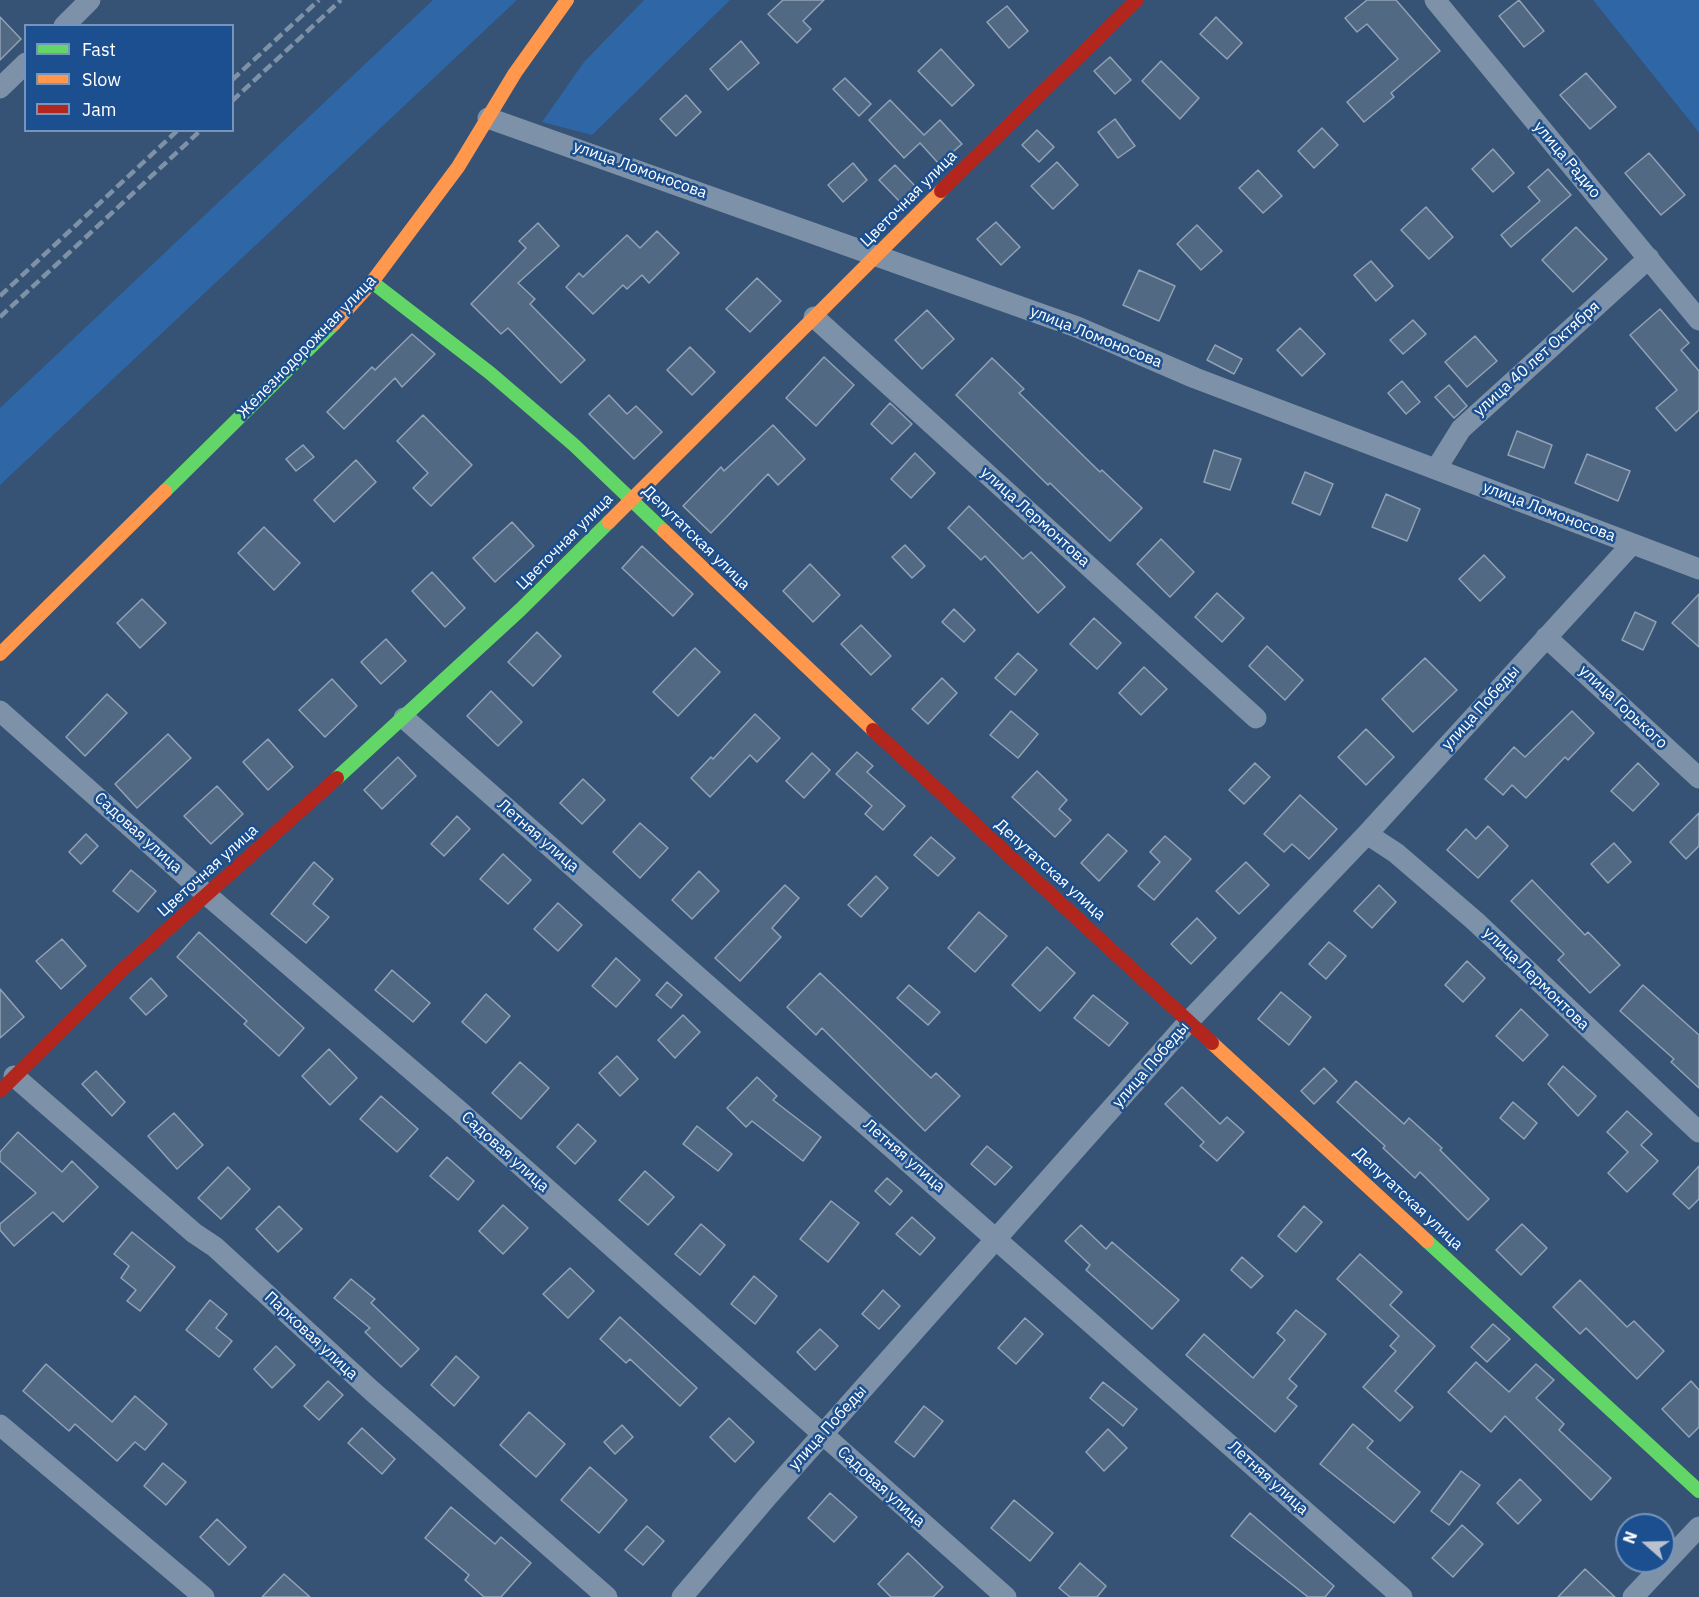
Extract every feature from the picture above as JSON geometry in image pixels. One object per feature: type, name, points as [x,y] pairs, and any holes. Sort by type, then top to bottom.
[{"type":"street","points":[[66,24],[90,0]]},
{"type":"street","name":"Железнодорожная улица","points":[[0,654],[335,323],[372,282],[458,167],[515,73],[567,0]]},
{"type":"street","name":"Цветочная улица","points":[[7,1084],[120,972],[404,718],[520,610],[876,255],[1137,0]]},
{"type":"street","name":"улица Радио","points":[[1435,0],[1699,320]]},
{"type":"street","points":[[0,88],[24,65]]},
{"type":"street","name":"улица Ломоносова","points":[[488,117],[1077,327],[1194,378],[1699,569]]},
{"type":"street","name":"улица 40 лет Октября","points":[[1436,470],[1461,429],[1649,258]]},
{"type":"street","name":"Депутатская улица","points":[[372,282],[490,373],[574,445],[913,768],[1190,1020],[1699,1491]]},
{"type":"street","name":"улица Лермонтова","points":[[814,317],[1256,718]]},
{"type":"street","name":"улица Победы","points":[[682,1597],[823,1434],[1190,1020],[1367,834],[1632,544]]},
{"type":"street","name":"улица Горького","points":[[1546,637],[1699,778]]},
{"type":"street","name":"Садовая улица","points":[[0,711],[207,895],[457,1109],[1006,1597]]},
{"type":"street","name":"Летняя улица","points":[[404,718],[1402,1597]]},
{"type":"street","name":"улица Лермонтова","points":[[1367,834],[1396,853],[1475,921],[1699,1132]]},
{"type":"street","name":"Парковая улица","points":[[7,1084],[194,1233],[215,1247],[372,1391],[607,1597]]},
{"type":"street","points":[[0,1425],[204,1597]]},
{"type":"street","points":[[1633,1597],[1699,1527]]},
{"type":"shaded area","points":[[433,0],[517,0],[0,485],[0,408]]},
{"type":"shaded area","points":[[644,0],[730,0],[592,135],[542,122],[584,62]]},
{"type":"shaded area","points":[[1593,0],[1699,0],[1699,133],[1694,126]]},
{"type":"building","points":[[783,0],[824,0],[803,21],[811,29],[797,43],[768,14]]},
{"type":"building","points":[[1367,0],[1396,0],[1440,51],[1391,93],[1394,97],[1364,122],[1347,102],[1398,59],[1367,24],[1357,32],[1345,18]]},
{"type":"building","points":[[1519,0],[1544,31],[1524,47],[1499,16]]},
{"type":"building","points":[[1007,6],[1028,31],[1009,48],[987,22]]},
{"type":"building","points":[[0,17],[21,39],[0,60]]},
{"type":"building","points":[[1216,17],[1242,43],[1227,59],[1200,34]]},
{"type":"building","points":[[741,41],[759,63],[728,90],[710,69]]},
{"type":"building","points":[[941,49],[974,85],[952,106],[918,71]]},
{"type":"building","points":[[1110,57],[1131,80],[1115,94],[1094,71]]},
{"type":"building","points":[[1161,61],[1199,98],[1180,119],[1142,81]]},
{"type":"building","points":[[1586,73],[1616,107],[1590,129],[1560,95]]},
{"type":"building","points":[[845,78],[871,104],[859,116],[833,89]]},
{"type":"building","points":[[686,95],[701,112],[676,136],[660,119]]},
{"type":"building","points":[[890,100],[924,135],[940,120],[962,144],[939,164],[920,143],[904,158],[869,120]]},
{"type":"building","points":[[1115,119],[1135,146],[1118,158],[1098,132]]},
{"type":"building","points":[[1322,128],[1338,145],[1314,168],[1298,151]]},
{"type":"building","points":[[1037,130],[1054,147],[1039,162],[1022,145]]},
{"type":"building","points":[[1493,149],[1514,173],[1493,192],[1472,169]]},
{"type":"building","points":[[1649,153],[1685,195],[1661,215],[1625,173]]},
{"type":"building","points":[[1057,162],[1078,185],[1053,209],[1031,186]]},
{"type":"building","points":[[853,163],[867,180],[843,202],[828,185]]},
{"type":"building","points":[[895,165],[917,188],[901,203],[879,180]]},
{"type":"building","points":[[1548,169],[1571,195],[1511,247],[1501,235],[1540,201],[1528,187]]},
{"type":"building","points":[[1258,170],[1282,196],[1263,213],[1239,188]]},
{"type":"building","points":[[1426,207],[1453,237],[1429,259],[1401,230]]},
{"type":"building","points":[[996,222],[1020,247],[1001,265],[977,239]]},
{"type":"building","points":[[538,223],[559,246],[518,283],[535,299],[530,304],[585,360],[561,383],[508,328],[501,334],[471,304],[526,248],[519,241]]},
{"type":"building","points":[[1197,225],[1222,251],[1201,270],[1177,244]]},
{"type":"building","points":[[1576,227],[1607,259],[1573,292],[1542,260]]},
{"type":"building","points":[[657,231],[679,253],[649,283],[642,275],[627,289],[623,285],[593,314],[566,287],[579,273],[583,277],[627,235],[640,248]]},
{"type":"building","points":[[1371,261],[1393,286],[1376,301],[1354,275]]},
{"type":"building","points":[[1139,270],[1175,286],[1159,321],[1123,305]]},
{"type":"building","points":[[757,278],[781,301],[750,332],[726,309]]},
{"type":"building","points":[[1660,309],[1689,343],[1681,350],[1699,371],[1699,410],[1676,431],[1656,408],[1677,390],[1630,335]]},
{"type":"building","points":[[927,310],[954,339],[922,369],[895,340]]},
{"type":"building","points":[[1413,320],[1426,334],[1403,354],[1390,340]]},
{"type":"building","points":[[1300,328],[1325,354],[1302,376],[1277,350]]},
{"type":"building","points":[[412,334],[435,354],[402,387],[395,378],[344,429],[327,412],[372,367],[375,370]]},
{"type":"building","points":[[1475,336],[1497,361],[1467,387],[1445,362]]},
{"type":"building","points":[[1215,345],[1242,359],[1234,374],[1207,360]]},
{"type":"building","points":[[690,347],[715,372],[692,395],[667,370]]},
{"type":"building","points":[[824,357],[854,385],[816,426],[786,398]]},
{"type":"building","points":[[992,358],[1024,389],[1019,393],[1100,472],[1102,470],[1142,508],[1110,541],[1050,483],[1048,485],[956,395]]},
{"type":"building","points":[[1402,381],[1420,402],[1406,414],[1388,393]]},
{"type":"building","points":[[1449,385],[1467,406],[1454,418],[1435,397]]},
{"type":"building","points":[[609,395],[627,414],[636,406],[662,432],[634,459],[589,414]]},
{"type":"building","points":[[890,403],[912,424],[892,444],[871,424]]},
{"type":"building","points":[[423,415],[472,465],[431,506],[413,488],[428,473],[397,441]]},
{"type":"building","points":[[773,425],[805,459],[778,485],[768,474],[711,533],[683,506],[721,467],[724,471]]},
{"type":"building","points":[[1517,431],[1552,445],[1544,468],[1508,455]]},
{"type":"building","points":[[303,445],[314,457],[296,471],[286,459]]},
{"type":"building","points":[[1214,450],[1241,459],[1230,490],[1204,482]]},
{"type":"building","points":[[915,453],[935,473],[911,498],[891,479]]},
{"type":"building","points":[[1587,454],[1630,471],[1618,501],[1575,483]]},
{"type":"building","points":[[356,460],[376,482],[334,522],[314,500]]},
{"type":"building","points":[[1305,472],[1333,484],[1320,515],[1292,503]]},
{"type":"building","points":[[1386,494],[1420,509],[1407,541],[1372,527]]},
{"type":"building","points":[[969,506],[1023,559],[1031,552],[1065,587],[1038,613],[985,556],[981,560],[948,528]]},
{"type":"building","points":[[512,522],[534,546],[495,582],[473,558]]},
{"type":"building","points":[[264,527],[300,563],[274,590],[238,553]]},
{"type":"building","points":[[1161,539],[1194,572],[1170,597],[1137,564]]},
{"type":"building","points":[[905,545],[925,566],[912,578],[892,557]]},
{"type":"building","points":[[642,546],[693,594],[673,616],[622,568]]},
{"type":"building","points":[[1484,555],[1505,577],[1480,601],[1459,579]]},
{"type":"building","points":[[810,564],[840,595],[813,622],[783,591]]},
{"type":"building","points":[[432,572],[465,608],[445,627],[412,591]]},
{"type":"building","points":[[1217,593],[1244,618],[1222,642],[1195,617]]},
{"type":"building","points":[[1699,594],[1699,647],[1672,623]]},
{"type":"building","points":[[142,599],[166,623],[140,648],[117,623]]},
{"type":"building","points":[[954,609],[975,630],[964,642],[942,622]]},
{"type":"building","points":[[1635,612],[1656,622],[1643,650],[1622,640]]},
{"type":"building","points":[[1094,618],[1121,643],[1097,669],[1070,644]]},
{"type":"building","points":[[861,625],[891,656],[871,675],[841,644]]},
{"type":"building","points":[[537,632],[561,656],[533,686],[508,662]]},
{"type":"building","points":[[386,639],[406,661],[381,684],[361,662]]},
{"type":"building","points":[[1267,646],[1303,680],[1285,700],[1249,666]]},
{"type":"building","points":[[695,648],[720,672],[678,716],[653,692]]},
{"type":"building","points":[[1018,653],[1037,670],[1015,695],[995,678]]},
{"type":"building","points":[[1425,658],[1457,690],[1413,732],[1382,699]]},
{"type":"building","points":[[1144,667],[1167,689],[1141,715],[1119,693]]},
{"type":"building","points":[[942,678],[957,693],[928,724],[912,709]]},
{"type":"building","points":[[332,679],[357,706],[325,737],[299,710]]},
{"type":"building","points":[[491,691],[522,722],[498,746],[467,716]]},
{"type":"building","points":[[107,694],[127,713],[85,756],[66,737]]},
{"type":"building","points":[[1011,711],[1038,734],[1018,758],[990,735]]},
{"type":"building","points":[[1572,711],[1594,733],[1568,760],[1565,757],[1526,798],[1512,785],[1503,795],[1485,779],[1514,747],[1525,757]]},
{"type":"building","points":[[755,714],[780,738],[757,762],[750,755],[710,797],[691,778],[711,757],[713,759]]},
{"type":"building","points":[[1366,729],[1394,757],[1366,785],[1338,757]]},
{"type":"building","points":[[168,734],[191,758],[137,808],[115,784]]},
{"type":"building","points":[[268,739],[293,767],[268,790],[243,762]]},
{"type":"building","points":[[857,752],[873,766],[867,772],[905,806],[883,830],[865,814],[872,806],[836,774]]},
{"type":"building","points":[[812,753],[830,770],[804,798],[786,781]]},
{"type":"building","points":[[398,757],[416,776],[382,809],[364,790]]},
{"type":"building","points":[[1255,763],[1270,777],[1244,804],[1229,790]]},
{"type":"building","points":[[1638,763],[1659,784],[1633,811],[1611,791]]},
{"type":"building","points":[[1037,771],[1067,800],[1059,809],[1071,820],[1055,837],[1012,797]]},
{"type":"building","points":[[583,779],[605,800],[582,824],[560,803]]},
{"type":"building","points":[[217,786],[243,814],[211,844],[184,816]]},
{"type":"building","points":[[1300,795],[1337,829],[1309,859],[1292,844],[1284,852],[1264,834]]},
{"type":"building","points":[[1699,813],[1699,846],[1686,859],[1670,842]]},
{"type":"building","points":[[457,816],[470,829],[444,856],[431,844]]},
{"type":"building","points":[[640,823],[668,848],[640,878],[613,852]]},
{"type":"building","points":[[1488,826],[1508,846],[1478,878],[1447,850],[1466,829],[1476,839]]},
{"type":"building","points":[[86,834],[98,846],[81,864],[69,852]]},
{"type":"building","points":[[1108,834],[1127,851],[1099,881],[1081,863]]},
{"type":"building","points":[[1165,836],[1191,859],[1154,900],[1138,886],[1160,862],[1150,852]]},
{"type":"building","points":[[931,837],[955,858],[938,876],[914,855]]},
{"type":"building","points":[[1614,843],[1631,862],[1608,883],[1591,864]]},
{"type":"building","points":[[503,854],[531,880],[508,904],[480,879]]},
{"type":"building","points":[[314,862],[333,879],[313,904],[329,917],[306,943],[271,914]]},
{"type":"building","points":[[1246,862],[1269,885],[1239,914],[1216,891]]},
{"type":"building","points":[[131,870],[156,891],[138,912],[113,891]]},
{"type":"building","points":[[699,871],[719,891],[692,919],[672,900]]},
{"type":"building","points":[[876,876],[888,888],[861,917],[848,905]]},
{"type":"building","points":[[1532,880],[1585,935],[1588,932],[1620,965],[1590,993],[1558,960],[1564,954],[1511,901]]},
{"type":"building","points":[[785,885],[799,898],[772,928],[781,937],[740,981],[715,958]]},
{"type":"building","points":[[1379,885],[1396,902],[1372,928],[1354,911]]},
{"type":"building","points":[[558,903],[582,925],[558,951],[534,929]]},
{"type":"building","points":[[979,912],[1007,936],[975,972],[948,948]]},
{"type":"building","points":[[1197,918],[1216,938],[1191,964],[1171,944]]},
{"type":"building","points":[[199,932],[304,1028],[279,1056],[244,1024],[247,1021],[177,957]]},
{"type":"building","points":[[62,939],[86,966],[61,989],[36,961]]},
{"type":"building","points":[[1329,942],[1346,956],[1326,979],[1309,964]]},
{"type":"building","points":[[1047,947],[1075,973],[1040,1011],[1012,985]]},
{"type":"building","points":[[616,958],[640,980],[616,1007],[592,986]]},
{"type":"building","points":[[1467,961],[1485,978],[1463,1002],[1445,985]]},
{"type":"building","points":[[392,970],[430,1003],[413,1022],[375,990]]},
{"type":"building","points":[[820,973],[931,1078],[936,1073],[960,1096],[925,1131],[822,1028],[816,1035],[787,1007]]},
{"type":"building","points":[[151,978],[167,996],[146,1015],[130,998]]},
{"type":"building","points":[[667,982],[682,995],[671,1008],[656,995]]},
{"type":"building","points":[[909,985],[940,1012],[928,1025],[897,998]]},
{"type":"building","points":[[1643,985],[1699,1035],[1699,1088],[1671,1062],[1674,1059],[1620,1011]]},
{"type":"building","points":[[0,989],[24,1017],[0,1038]]},
{"type":"building","points":[[1281,992],[1311,1017],[1289,1045],[1258,1019]]},
{"type":"building","points":[[486,994],[510,1016],[486,1043],[462,1022]]},
{"type":"building","points":[[1093,995],[1128,1023],[1109,1046],[1074,1018]]},
{"type":"building","points":[[1521,1009],[1548,1035],[1523,1061],[1496,1036]]},
{"type":"building","points":[[683,1015],[700,1032],[675,1058],[658,1040]]},
{"type":"building","points":[[329,1049],[357,1078],[330,1105],[302,1076]]},
{"type":"building","points":[[617,1056],[638,1079],[620,1096],[599,1073]]},
{"type":"building","points":[[520,1062],[549,1088],[521,1119],[492,1093]]},
{"type":"building","points":[[1563,1066],[1596,1096],[1578,1116],[1548,1084]]},
{"type":"building","points":[[1324,1068],[1337,1081],[1314,1104],[1301,1091]]},
{"type":"building","points":[[96,1071],[125,1102],[112,1116],[82,1084]]},
{"type":"building","points":[[757,1077],[777,1096],[773,1100],[821,1137],[803,1161],[752,1121],[746,1127],[727,1108]]},
{"type":"building","points":[[1356,1081],[1404,1124],[1409,1118],[1442,1148],[1440,1150],[1489,1199],[1468,1220],[1420,1172],[1415,1178],[1383,1148],[1385,1146],[1337,1102]]},
{"type":"building","points":[[1182,1087],[1220,1124],[1227,1117],[1244,1132],[1217,1161],[1200,1146],[1204,1142],[1165,1104]]},
{"type":"building","points":[[381,1096],[418,1129],[397,1152],[360,1119]]},
{"type":"building","points":[[1513,1102],[1537,1123],[1524,1139],[1500,1118]]},
{"type":"building","points":[[1627,1111],[1652,1134],[1641,1145],[1658,1161],[1627,1192],[1608,1173],[1628,1152],[1607,1132]]},
{"type":"building","points":[[174,1113],[203,1145],[177,1169],[148,1136]]},
{"type":"building","points":[[578,1124],[596,1141],[575,1164],[557,1147]]},
{"type":"building","points":[[697,1126],[732,1154],[718,1171],[683,1144]]},
{"type":"building","points":[[18,1132],[62,1172],[72,1161],[98,1187],[63,1222],[53,1212],[14,1246],[0,1230],[0,1224],[36,1193],[0,1161],[0,1152]]},
{"type":"building","points":[[987,1146],[1012,1167],[995,1185],[971,1164]]},
{"type":"building","points":[[447,1157],[474,1181],[458,1200],[430,1176]]},
{"type":"building","points":[[1699,1166],[1699,1199],[1689,1209],[1673,1194]]},
{"type":"building","points":[[228,1167],[250,1189],[221,1219],[198,1198]]},
{"type":"building","points":[[645,1171],[674,1197],[648,1225],[619,1200]]},
{"type":"building","points":[[887,1178],[902,1191],[890,1205],[875,1191]]},
{"type":"building","points":[[831,1201],[859,1223],[828,1262],[800,1239]]},
{"type":"building","points":[[503,1205],[528,1228],[503,1254],[479,1231]]},
{"type":"building","points":[[279,1206],[302,1229],[278,1252],[256,1229]]},
{"type":"building","points":[[1304,1206],[1322,1222],[1296,1252],[1278,1236]]},
{"type":"building","points":[[912,1217],[935,1238],[920,1255],[896,1234]]},
{"type":"building","points":[[701,1224],[725,1245],[700,1275],[675,1254]]},
{"type":"building","points":[[1522,1224],[1547,1248],[1521,1275],[1496,1250]]},
{"type":"building","points":[[1081,1225],[1106,1249],[1112,1242],[1179,1300],[1152,1329],[1086,1270],[1090,1265],[1065,1241]]},
{"type":"building","points":[[132,1232],[175,1267],[140,1311],[127,1301],[136,1290],[121,1278],[129,1266],[114,1254]]},
{"type":"building","points":[[1360,1254],[1402,1292],[1390,1305],[1435,1346],[1395,1391],[1413,1407],[1400,1421],[1363,1387],[1396,1351],[1390,1346],[1399,1336],[1337,1279]]},
{"type":"building","points":[[1242,1257],[1263,1276],[1251,1288],[1231,1270]]},
{"type":"building","points":[[570,1268],[594,1291],[568,1318],[543,1294]]},
{"type":"building","points":[[754,1276],[777,1296],[755,1324],[731,1304]]},
{"type":"building","points":[[351,1279],[375,1299],[371,1303],[419,1349],[401,1367],[365,1332],[370,1328],[334,1298]]},
{"type":"building","points":[[1580,1280],[1627,1327],[1634,1321],[1664,1351],[1637,1379],[1586,1328],[1580,1334],[1553,1307]]},
{"type":"building","points":[[883,1290],[900,1306],[879,1329],[862,1314]]},
{"type":"building","points":[[210,1300],[227,1314],[216,1328],[232,1341],[219,1357],[186,1330]]},
{"type":"building","points":[[1296,1310],[1326,1334],[1289,1379],[1297,1386],[1287,1398],[1297,1406],[1275,1432],[1186,1355],[1204,1334],[1253,1378],[1285,1340],[1277,1333]]},
{"type":"building","points":[[620,1317],[697,1388],[680,1406],[630,1359],[626,1363],[600,1339]]},
{"type":"building","points":[[1025,1318],[1043,1334],[1016,1364],[998,1348]]},
{"type":"building","points":[[1493,1324],[1510,1339],[1487,1362],[1471,1347]]},
{"type":"building","points":[[820,1329],[838,1346],[815,1370],[797,1352]]},
{"type":"building","points":[[276,1346],[295,1365],[272,1388],[254,1369]]},
{"type":"building","points":[[456,1356],[479,1377],[454,1406],[431,1385]]},
{"type":"building","points":[[1476,1362],[1509,1392],[1536,1364],[1554,1380],[1536,1398],[1564,1424],[1559,1430],[1611,1478],[1591,1500],[1505,1416],[1491,1432],[1448,1392]]},
{"type":"building","points":[[46,1364],[112,1422],[135,1396],[167,1424],[145,1450],[135,1442],[117,1461],[75,1424],[69,1431],[23,1391]]},
{"type":"building","points":[[328,1381],[343,1395],[319,1420],[304,1406]]},
{"type":"building","points":[[1691,1381],[1699,1390],[1699,1427],[1689,1437],[1662,1409]]},
{"type":"building","points":[[1103,1382],[1137,1409],[1123,1426],[1090,1398]]},
{"type":"building","points":[[924,1406],[943,1421],[914,1457],[895,1442]]},
{"type":"building","points":[[529,1412],[565,1444],[536,1477],[500,1445]]},
{"type":"building","points":[[729,1418],[754,1442],[735,1462],[710,1437]]},
{"type":"building","points":[[1353,1424],[1373,1441],[1367,1448],[1420,1492],[1394,1523],[1320,1464]]},
{"type":"building","points":[[622,1425],[633,1437],[615,1454],[604,1442]]},
{"type":"building","points":[[362,1428],[395,1459],[382,1474],[348,1443]]},
{"type":"building","points":[[1108,1429],[1127,1448],[1104,1471],[1086,1452]]},
{"type":"building","points":[[163,1463],[186,1482],[166,1505],[144,1486]]},
{"type":"building","points":[[590,1467],[627,1500],[599,1533],[561,1500]]},
{"type":"building","points":[[1461,1471],[1480,1485],[1449,1525],[1431,1511]]},
{"type":"building","points":[[1520,1479],[1541,1500],[1518,1524],[1497,1503]]},
{"type":"building","points":[[830,1493],[857,1517],[834,1542],[808,1518]]},
{"type":"building","points":[[1014,1500],[1053,1533],[1030,1561],[991,1528]]},
{"type":"building","points":[[451,1507],[495,1544],[501,1537],[531,1563],[501,1597],[484,1597],[465,1580],[469,1575],[425,1538]]},
{"type":"building","points":[[1250,1513],[1334,1586],[1325,1597],[1308,1597],[1231,1536]]},
{"type":"building","points":[[217,1519],[246,1547],[229,1565],[200,1537]]},
{"type":"building","points":[[1462,1525],[1483,1544],[1453,1577],[1432,1558]]},
{"type":"building","points":[[647,1526],[664,1541],[643,1565],[625,1550]]},
{"type":"building","points":[[908,1553],[943,1587],[933,1597],[891,1597],[878,1584]]},
{"type":"building","points":[[1080,1563],[1106,1586],[1097,1597],[1070,1597],[1059,1588]]},
{"type":"building","points":[[1585,1569],[1615,1597],[1558,1597]]},
{"type":"building","points":[[284,1574],[310,1597],[262,1597]]},
{"type":"railway","points":[[234,78],[319,0]]},
{"type":"railway","points":[[234,99],[341,0]]},
{"type":"railway","points":[[0,296],[176,132]]},
{"type":"railway","points":[[0,317],[199,132]]},
{"type":"traffic: fast","points":[[372,282],[490,373],[574,445],[664,531]]},
{"type":"traffic: fast","points":[[165,491],[334,324]]},
{"type":"traffic: fast","points":[[337,778],[520,610],[609,522]]},
{"type":"traffic: fast","points":[[1427,1241],[1699,1491]]},
{"type":"traffic: slow","points":[[334,324],[372,282],[458,167],[515,73],[567,0]]},
{"type":"traffic: slow","points":[[609,522],[941,191]]},
{"type":"traffic: slow","points":[[0,654],[165,491]]},
{"type":"traffic: slow","points":[[664,531],[873,730]]},
{"type":"traffic: slow","points":[[1212,1043],[1427,1241]]},
{"type":"traffic: jam","points":[[941,191],[1137,0]]},
{"type":"traffic: jam","points":[[873,730],[1212,1043]]},
{"type":"traffic: jam","points":[[0,1091],[120,972],[337,778]]}]
